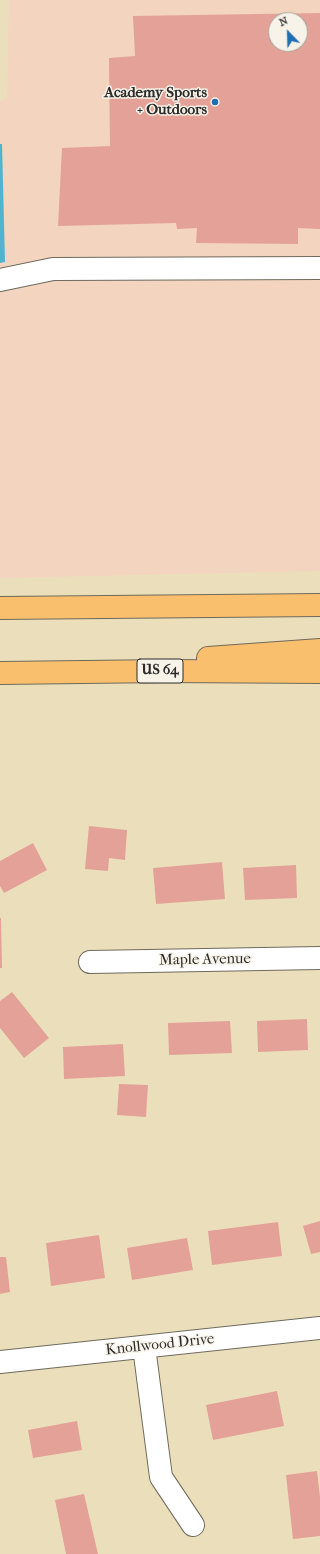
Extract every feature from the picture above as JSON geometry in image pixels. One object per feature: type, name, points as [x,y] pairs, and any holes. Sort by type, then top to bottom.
[{"type":"highway","points":[[0,608],[320,605]]},
{"type":"highway","points":[[120,671],[174,661],[320,650]]},
{"type":"highway","name":"US 64","points":[[0,673],[120,671],[320,672]]},
{"type":"street","points":[[0,280],[53,269],[320,268]]},
{"type":"street","name":"Maple Avenue","points":[[90,962],[320,958]]},
{"type":"street","name":"Knollwood Drive","points":[[0,1362],[320,1328]]},
{"type":"street","points":[[144,1347],[161,1477],[193,1525]]},
{"type":"shaded area","points":[[9,0],[320,0],[320,571],[0,578],[0,101],[7,98]]},
{"type":"water","points":[[0,144],[2,144],[5,262],[0,263]]},
{"type":"building","name":"Academy Sports + Outdoors","points":[[308,13],[320,13],[320,229],[298,228],[298,244],[196,243],[197,228],[177,229],[176,223],[58,226],[62,148],[110,146],[109,58],[135,56],[133,16],[268,14],[268,52],[308,52]]},
{"type":"building","points":[[89,826],[127,830],[125,860],[109,858],[108,871],[85,869]]},
{"type":"building","points":[[33,843],[47,870],[4,893],[0,886],[0,861]]},
{"type":"building","points":[[222,862],[225,899],[156,904],[153,868]]},
{"type":"building","points":[[296,865],[297,898],[245,900],[243,868]]},
{"type":"building","points":[[1,918],[2,968],[0,968]]},
{"type":"building","points":[[12,992],[49,1038],[24,1058],[0,1028],[0,1001]]},
{"type":"building","points":[[307,1019],[308,1050],[258,1052],[257,1021]]},
{"type":"building","points":[[230,1021],[232,1053],[169,1055],[168,1023]]},
{"type":"building","points":[[123,1044],[125,1076],[64,1079],[63,1047]]},
{"type":"building","points":[[119,1084],[148,1085],[146,1117],[117,1115]]},
{"type":"building","points":[[320,1221],[320,1252],[311,1254],[303,1226]]},
{"type":"building","points":[[278,1222],[282,1256],[212,1265],[208,1231]]},
{"type":"building","points":[[99,1235],[105,1278],[51,1286],[46,1243]]},
{"type":"building","points":[[187,1238],[193,1270],[132,1280],[127,1248]]},
{"type":"building","points":[[0,1257],[6,1257],[10,1292],[0,1294]]},
{"type":"building","points":[[277,1391],[284,1426],[213,1440],[206,1405]]},
{"type":"building","points":[[77,1421],[82,1450],[33,1458],[28,1430]]},
{"type":"building","points":[[317,1471],[320,1497],[320,1536],[293,1539],[286,1475]]},
{"type":"building","points":[[84,1494],[98,1554],[66,1554],[55,1500]]},
{"type":"place","name":"Academy Sports + Outdoors","points":[[215,102]]}]
